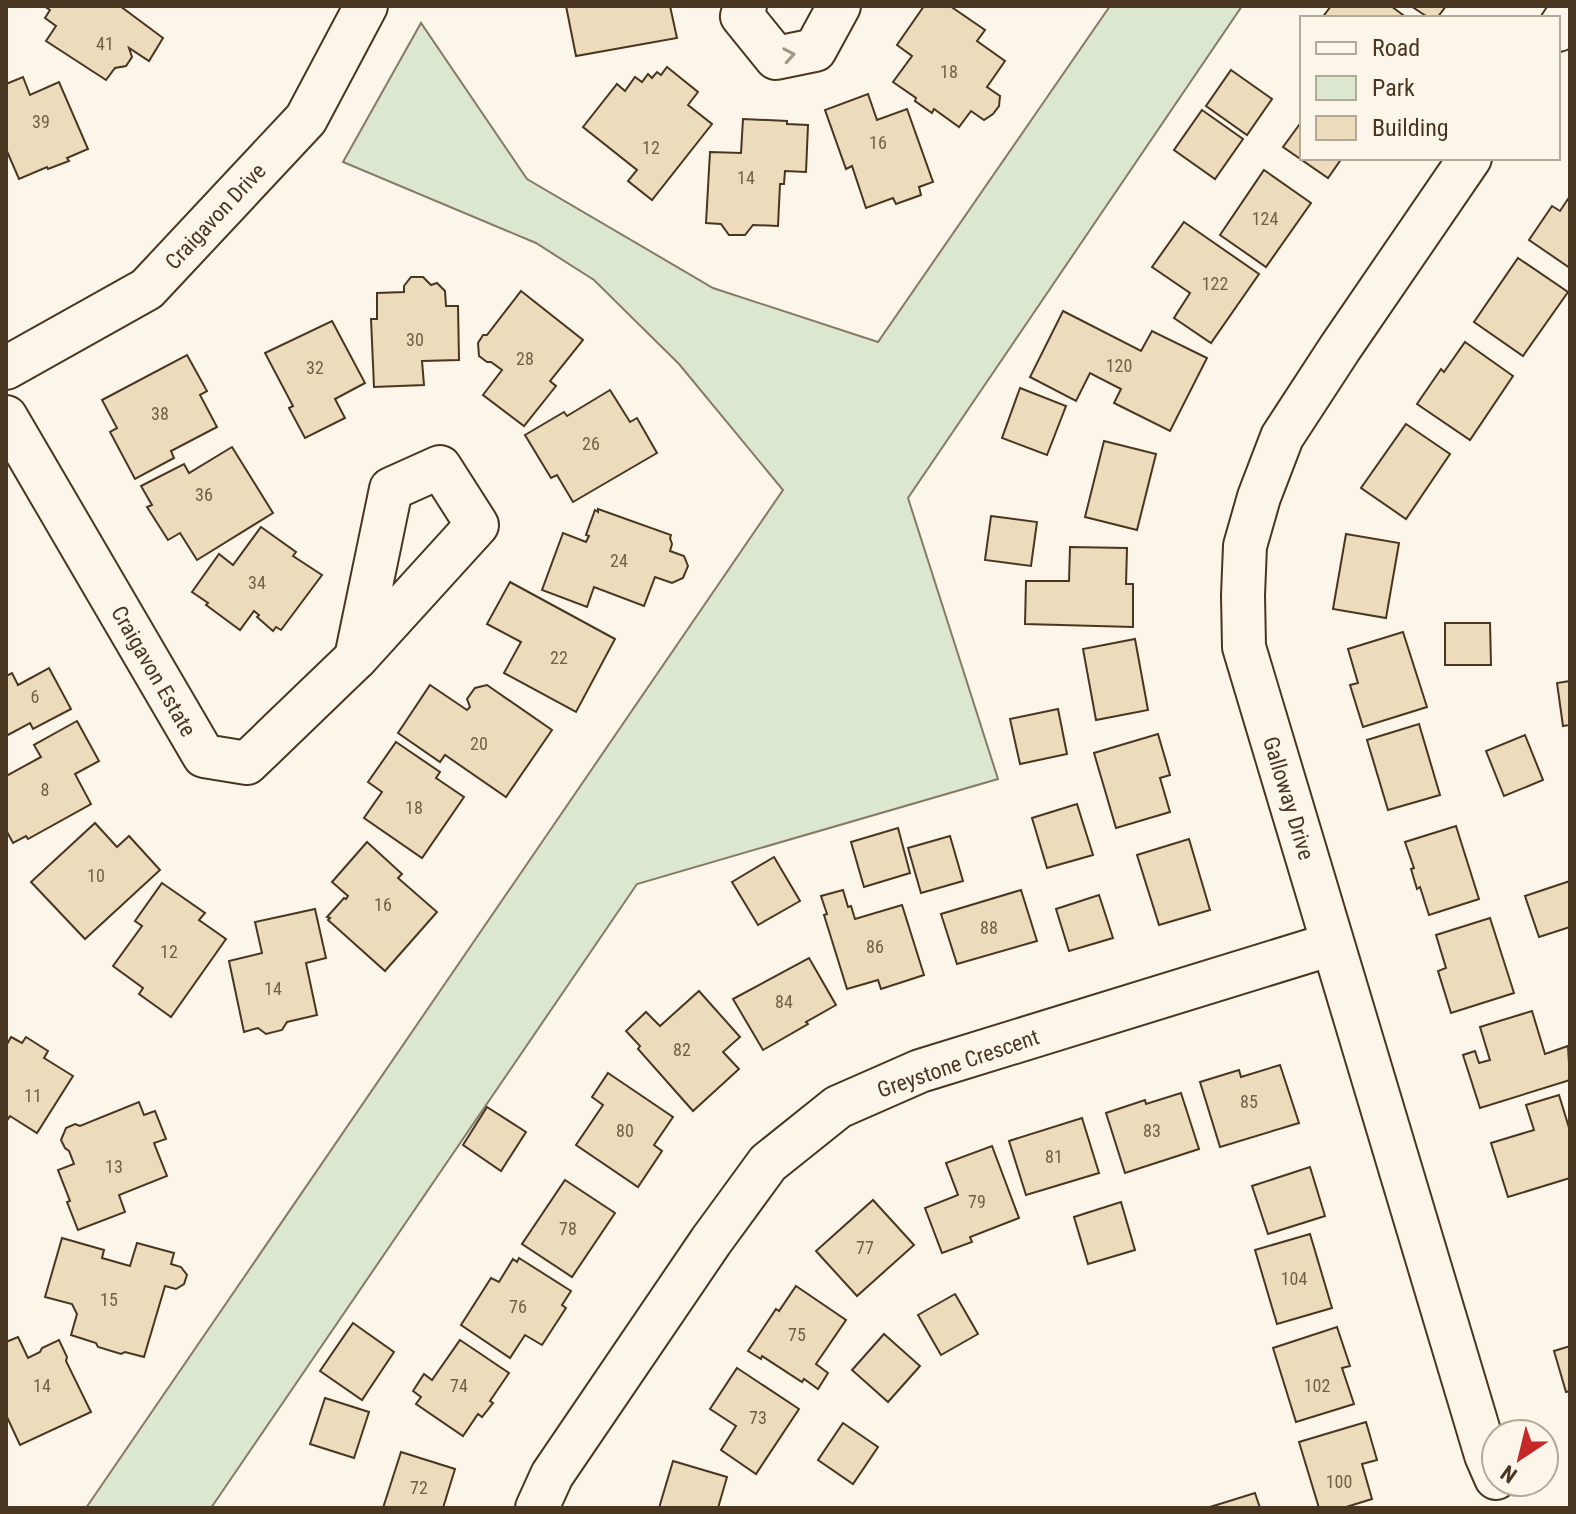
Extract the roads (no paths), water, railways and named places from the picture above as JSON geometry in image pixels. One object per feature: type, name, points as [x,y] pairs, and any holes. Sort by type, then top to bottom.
[{"type":"street","name":"Craigavon Drive","points":[[6,368],[147,289],[306,119],[366,6]]},
{"type":"street","points":[[745,6],[742,16],[776,58],[815,50],[839,6]]},
{"type":"street","name":"Galloway Drive","points":[[1469,160],[1282,437],[1259,497],[1245,546],[1243,595],[1244,647],[1480,1435]]},
{"type":"street","name":"Craigavon Estate","points":[[6,417],[204,756],[247,763],[356,658]]},
{"type":"street","name":"Greystone Crescent","points":[[537,1508],[552,1475],[711,1241],[768,1163],[838,1107],[920,1071],[1332,944]]}]
